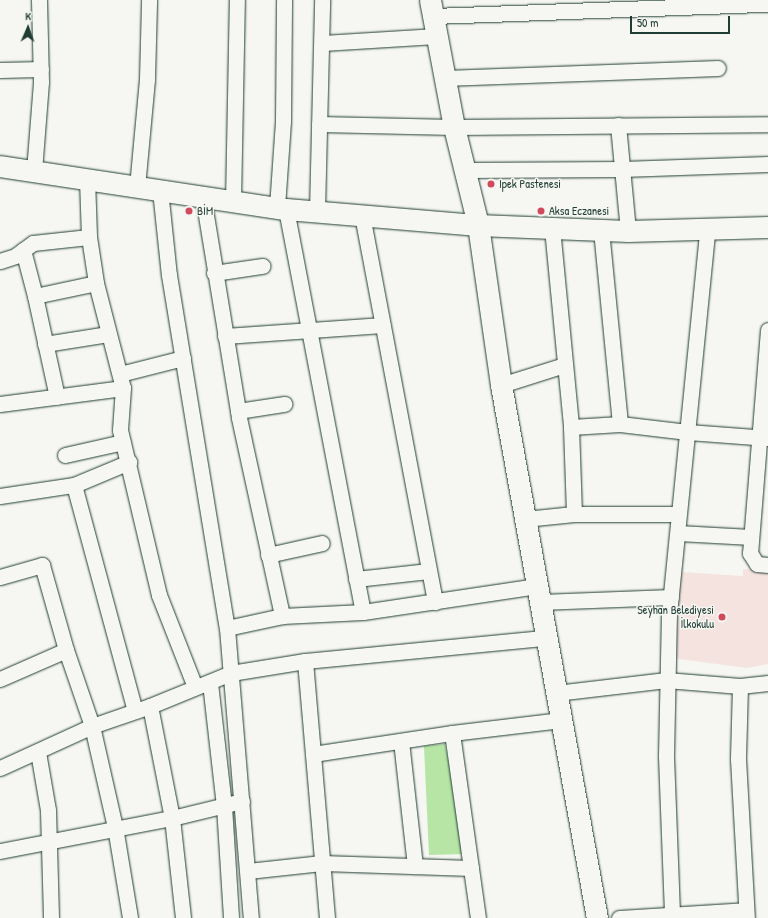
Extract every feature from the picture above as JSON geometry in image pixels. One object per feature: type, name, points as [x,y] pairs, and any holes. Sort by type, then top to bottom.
[{"type":"main road","points":[[433,17],[454,128],[466,170],[478,225],[501,385],[597,918]]},
{"type":"main road","points":[[0,166],[281,208],[478,225],[628,231],[707,230],[768,227]]},
{"type":"street","points":[[34,171],[41,69],[38,0]]},
{"type":"street","points":[[137,187],[147,79],[149,0]]},
{"type":"street","points":[[233,202],[237,0]]},
{"type":"street","points":[[284,0],[281,208],[309,329],[363,612]]},
{"type":"street","points":[[317,211],[322,0]]},
{"type":"street","points":[[322,43],[433,17],[709,2],[768,4]]},
{"type":"street","points":[[445,78],[718,68]]},
{"type":"street","points":[[0,70],[41,69]]},
{"type":"street","points":[[319,124],[454,128],[768,124]]},
{"type":"street","points":[[618,125],[628,231]]},
{"type":"street","points":[[466,170],[622,169],[768,164]]},
{"type":"street","points":[[87,179],[89,237],[96,283],[121,381],[120,430],[129,462],[160,595],[195,687]]},
{"type":"street","points":[[160,190],[169,275],[227,628],[251,918]]},
{"type":"street","points":[[203,197],[214,273],[238,411],[282,616]]},
{"type":"street","points":[[362,215],[435,602]]},
{"type":"street","points":[[552,228],[571,427],[574,514]]},
{"type":"street","points":[[600,230],[620,424]]},
{"type":"street","points":[[672,913],[666,756],[666,680],[671,597],[678,533],[678,514],[688,432],[707,230]]},
{"type":"street","points":[[0,261],[39,242],[89,237]]},
{"type":"street","points":[[23,250],[35,296],[57,397]]},
{"type":"street","points":[[214,273],[262,266]]},
{"type":"street","points":[[35,296],[96,283]]},
{"type":"street","points":[[225,336],[383,325]]},
{"type":"street","points":[[768,330],[764,437],[751,537],[751,558],[757,564],[768,565]]},
{"type":"street","points":[[46,344],[108,334]]},
{"type":"street","points":[[0,404],[57,397],[121,381],[183,358]]},
{"type":"street","points":[[501,385],[564,365]]},
{"type":"street","points":[[238,411],[284,404]]},
{"type":"street","points":[[571,427],[620,424],[688,432],[764,437]]},
{"type":"street","points":[[65,455],[123,442]]},
{"type":"street","points":[[0,496],[74,485],[129,462]]},
{"type":"street","points":[[74,485],[135,711]]},
{"type":"street","points":[[525,520],[574,514],[678,514]]},
{"type":"street","points":[[678,533],[751,537]]},
{"type":"street","points":[[268,555],[322,543]]},
{"type":"street","points":[[0,577],[42,565],[66,650],[92,726],[115,827],[130,918]]},
{"type":"street","points":[[356,579],[429,571]]},
{"type":"street","points":[[227,628],[282,616],[363,612],[435,602],[538,594],[671,597]]},
{"type":"street","points":[[0,768],[38,752],[92,726],[150,706],[195,687],[210,683],[231,673],[305,661],[546,638]]},
{"type":"street","points":[[0,679],[66,650]]},
{"type":"street","points":[[305,661],[327,918]]},
{"type":"street","points":[[556,693],[666,680],[740,686],[768,683]]},
{"type":"street","points":[[210,683],[224,806],[231,918]]},
{"type":"street","points":[[619,918],[672,913],[746,914],[738,759],[740,686]]},
{"type":"street","points":[[150,706],[172,818],[182,918]]},
{"type":"street","points":[[313,754],[452,733],[561,720]]},
{"type":"street","points":[[452,733],[478,918]]},
{"type":"street","points":[[401,741],[415,866]]},
{"type":"street","points":[[38,752],[50,844],[51,918]]},
{"type":"street","points":[[0,851],[50,844],[115,827],[172,818],[242,801]]},
{"type":"street","points":[[248,871],[322,863],[471,868]]},
{"type":"shaded area","name":"Seyhan Belediyesi İlkokulu","points":[[743,569],[768,570],[768,664],[747,668],[672,658],[680,572],[743,576]]},
{"type":"green space","points":[[445,744],[468,854],[429,855],[424,746]]},
{"type":"place","name":"Ipek Pastenesi","points":[[491,184]]},
{"type":"place","name":"BİM","points":[[189,211]]},
{"type":"place","name":"Aksa Eczanesi","points":[[541,211]]},
{"type":"place","name":"Seyhan Belediyesi İlkokulu","points":[[722,617]]}]
